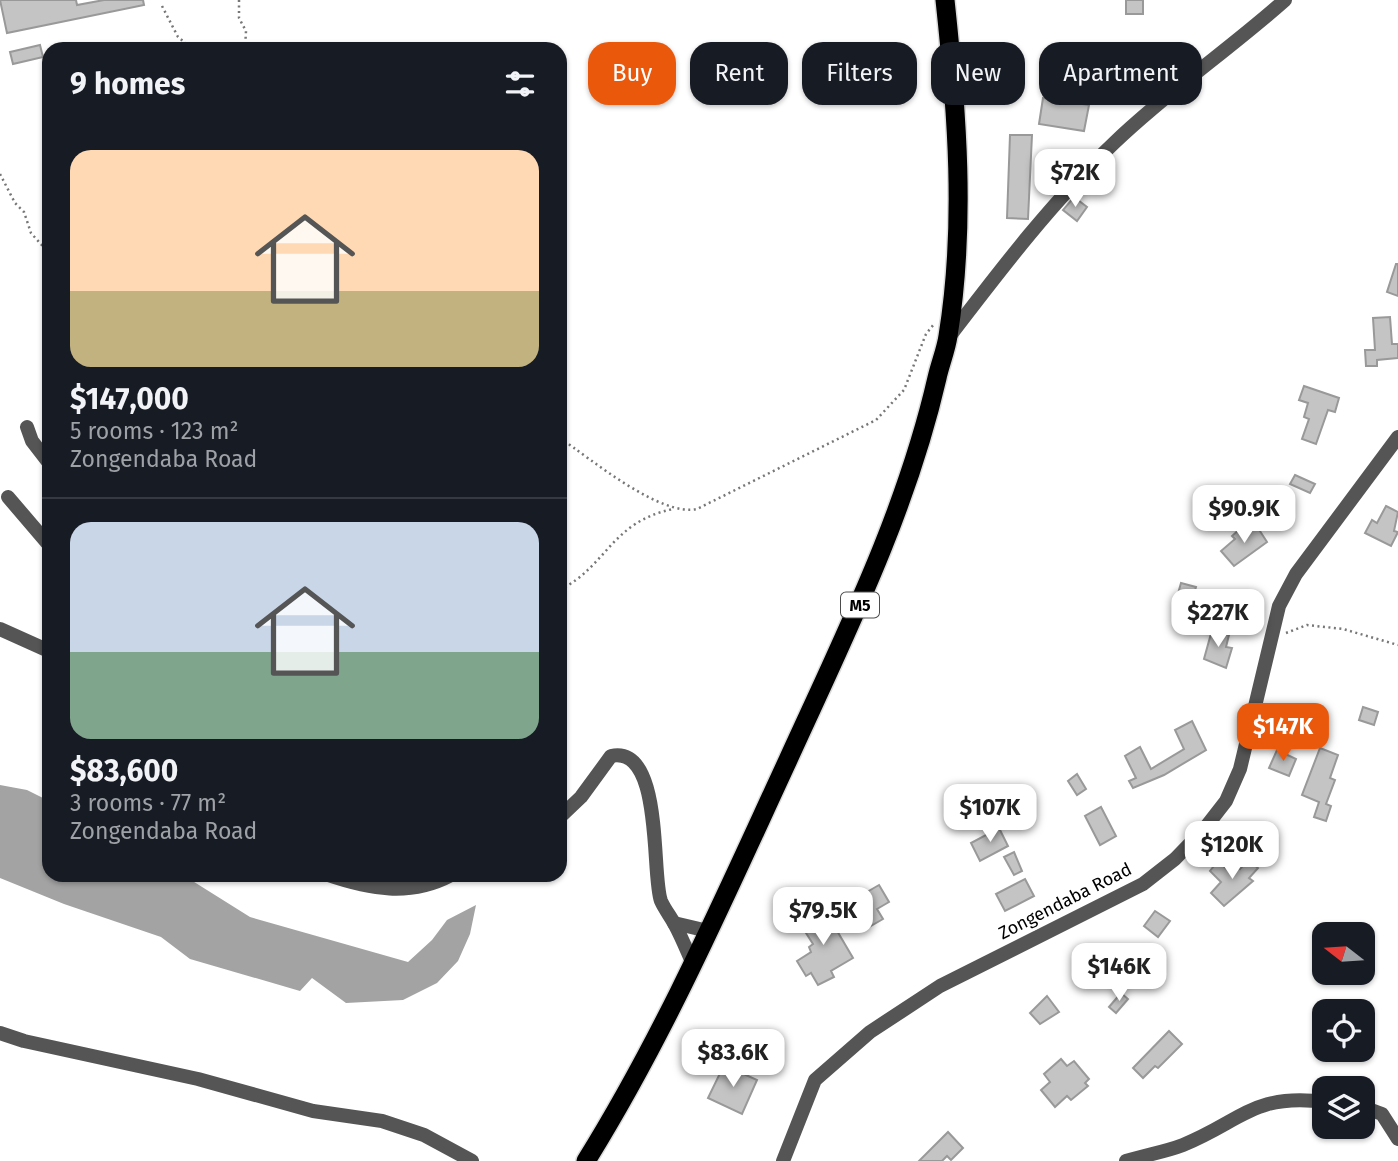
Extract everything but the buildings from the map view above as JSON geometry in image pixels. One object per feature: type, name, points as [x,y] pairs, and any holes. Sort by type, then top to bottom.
[{"type":"highway","name":"M5","points":[[586,1161],[693,964],[863,597],[923,438],[948,339],[957,231],[957,162],[946,0]]},
{"type":"street","points":[[948,339],[1027,234],[1064,193],[1157,104],[1285,0]]},
{"type":"street","points":[[27,427],[32,441],[42,454]]},
{"type":"street","name":"Zongendaba Road","points":[[783,1161],[815,1080],[870,1032],[940,986],[1143,884],[1175,859],[1205,828],[1226,801],[1240,769],[1279,606],[1296,574],[1398,437]]},
{"type":"street","points":[[8,496],[42,537]]},
{"type":"street","points":[[0,629],[42,648]]},
{"type":"street","points":[[567,810],[581,797],[611,756],[618,754],[627,758],[646,784],[654,818],[661,901],[693,964]]},
{"type":"street","points":[[351,882],[378,890],[407,888],[427,882]]},
{"type":"street","points":[[674,923],[708,931]]},
{"type":"street","points":[[0,1033],[24,1041],[198,1079],[313,1111],[382,1121],[424,1135],[471,1161]]},
{"type":"street","points":[[1126,1161],[1180,1146],[1227,1120],[1271,1102],[1290,1099],[1312,1101]]},
{"type":"street","points":[[1375,1111],[1382,1114],[1398,1139]]},
{"type":"path","points":[[239,0],[239,18],[246,31],[245,42]]},
{"type":"path","points":[[162,6],[178,37],[184,42]]},
{"type":"path","points":[[0,174],[15,203],[24,212],[32,233],[42,245]]},
{"type":"path","points":[[567,586],[582,578],[612,541],[639,521],[673,509],[697,509],[876,420],[904,390],[926,334],[952,303]]},
{"type":"path","points":[[567,443],[628,484],[673,509]]},
{"type":"path","points":[[1268,643],[1307,625],[1343,629],[1398,645]]},
{"type":"shaded area","points":[[0,785],[27,790],[42,798],[42,882],[194,882],[250,917],[408,962],[432,940],[447,920],[476,905],[470,934],[458,961],[437,983],[403,1000],[346,1003],[312,978],[300,991],[190,959],[161,937],[64,904],[0,878]]}]
